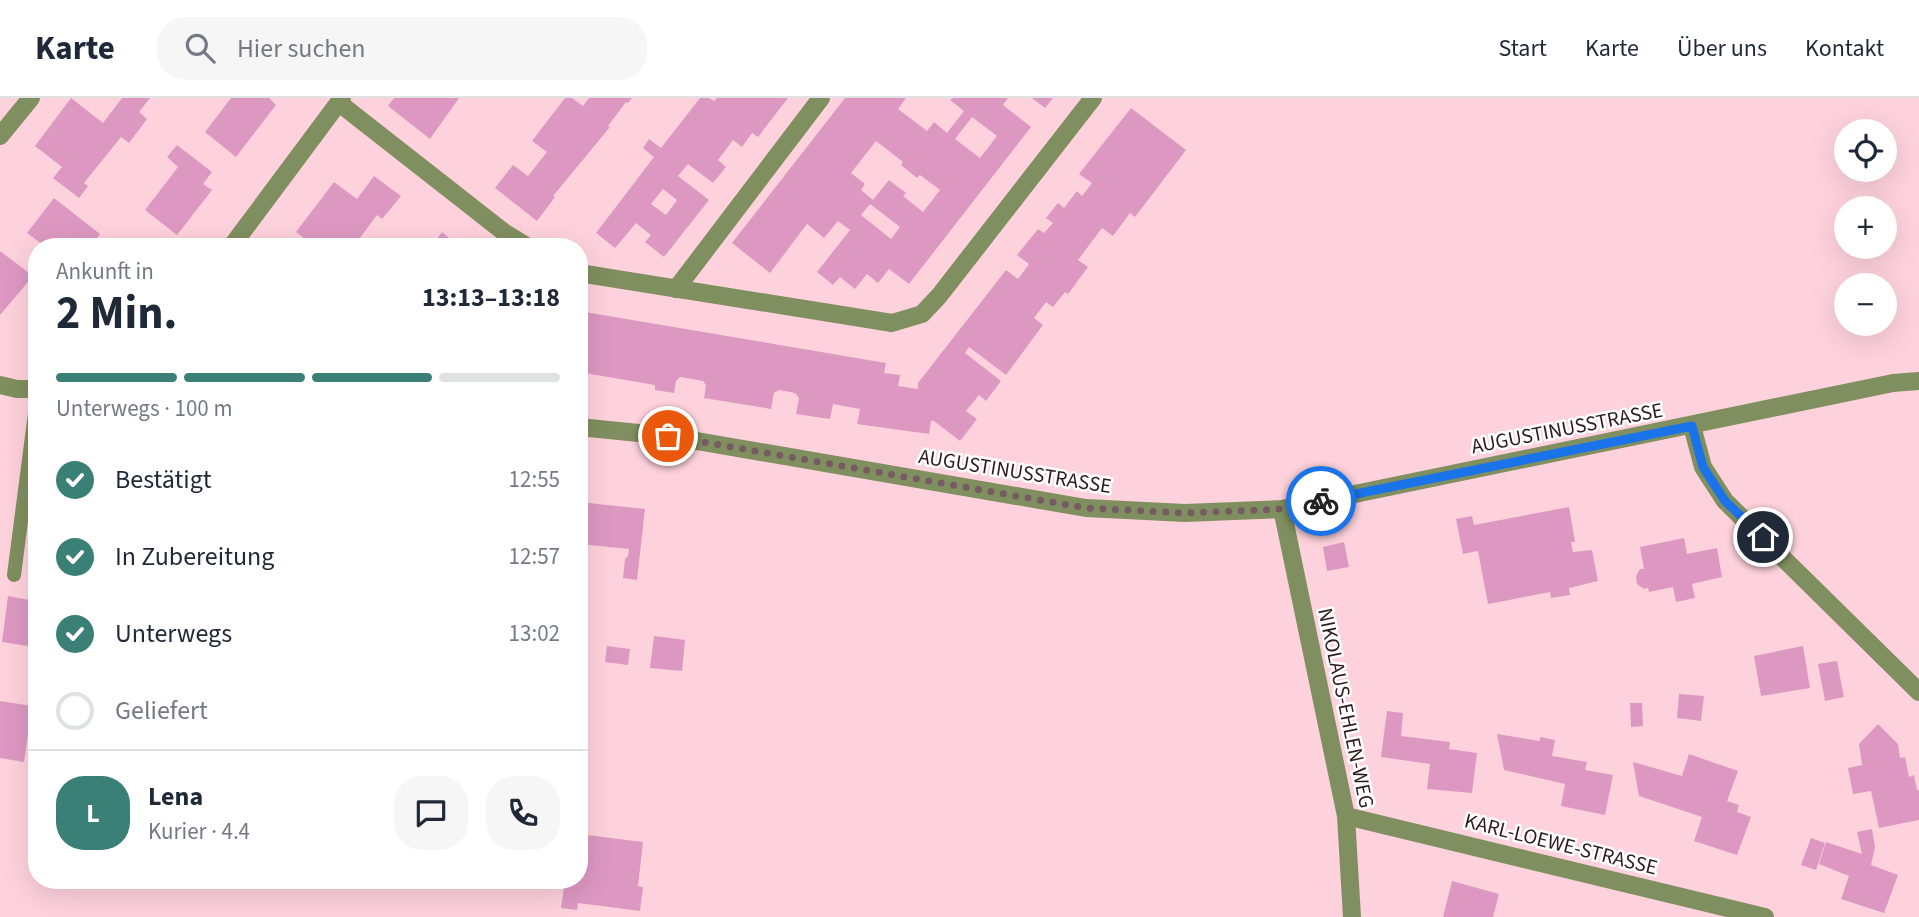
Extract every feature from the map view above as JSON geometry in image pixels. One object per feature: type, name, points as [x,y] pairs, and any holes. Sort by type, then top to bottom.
[{"type":"street","points":[[0,136],[31,98]]},
{"type":"street","points":[[677,289],[821,98]]},
{"type":"street","points":[[588,274],[892,323],[922,314],[939,296],[1093,98]]},
{"type":"street","points":[[238,238],[340,100],[513,238]]},
{"type":"street","name":"AUGUSTINUSSTRASSE","points":[[588,428],[668,436],[1086,508],[1185,513],[1282,509],[1893,383],[1919,381]]},
{"type":"street","points":[[0,385],[28,389]]},
{"type":"street","points":[[1692,426],[1703,467],[1725,501],[1919,692]]},
{"type":"street","name":"NIKOLAUS-EHLEN-WEG","points":[[1282,509],[1346,816],[1352,917]]},
{"type":"street","name":"KARL-LOEWE-STRASSE","points":[[1346,816],[1765,917]]},
{"type":"lane","points":[[14,575],[28,467]]},
{"type":"building","points":[[71,98],[103,123],[122,98],[150,98],[139,112],[147,119],[129,143],[121,137],[84,183],[88,186],[79,198],[53,178],[62,167],[35,146]]},
{"type":"building","points":[[231,98],[269,98],[276,105],[236,157],[205,132]]},
{"type":"building","points":[[394,98],[459,98],[430,139],[388,106]]},
{"type":"building","points":[[565,98],[572,98],[583,106],[589,98],[632,98],[626,102],[608,126],[610,127],[553,196],[555,197],[537,221],[495,188],[513,165],[528,176],[547,152],[532,141]]},
{"type":"building","points":[[700,98],[714,101],[717,98],[788,98],[758,137],[752,133],[742,147],[733,140],[718,160],[726,167],[713,183],[688,164],[678,176],[709,200],[664,257],[645,242],[651,235],[636,223],[615,248],[596,233],[654,157],[643,148],[649,139],[661,148]],"holes":[[[663,189],[677,200],[666,215],[651,204]]]},
{"type":"building","points":[[845,98],[906,98],[898,109],[927,131],[934,122],[947,133],[964,111],[950,100],[953,98],[1008,98],[1003,105],[1031,127],[909,284],[889,269],[878,283],[867,274],[855,289],[840,277],[833,285],[817,272],[850,230],[838,221],[824,238],[807,224],[770,273],[732,243]],"holes":[[[972,117],[997,136],[980,158],[955,139]],[[876,141],[903,162],[901,165],[917,178],[920,175],[940,190],[923,212],[903,196],[906,193],[889,180],[873,200],[861,190],[865,184],[851,173]],[[870,204],[900,227],[891,239],[861,215]]]},
{"type":"building","points":[[1032,98],[1053,98],[1045,108]]},
{"type":"building","points":[[1131,108],[1186,150],[1135,217],[1130,213],[1113,236],[1102,228],[1078,260],[1088,267],[1068,294],[1065,292],[1053,307],[1046,302],[1034,318],[1043,325],[1006,375],[969,347],[965,353],[1001,381],[986,401],[979,395],[966,411],[977,419],[960,441],[934,421],[931,421],[929,434],[857,424],[860,409],[833,404],[830,419],[796,414],[799,398],[795,393],[779,390],[774,393],[771,409],[704,398],[706,385],[703,381],[680,377],[676,381],[674,393],[655,390],[655,385],[588,374],[588,313],[886,363],[884,373],[900,375],[898,386],[918,389],[918,383],[1006,270],[1018,279],[1029,264],[1017,255],[1038,229],[1044,233],[1053,223],[1046,218],[1058,203],[1064,208],[1077,191],[1082,196],[1092,183],[1079,174]]},
{"type":"building","points":[[177,145],[212,172],[203,184],[212,190],[177,235],[145,210],[178,167],[167,157]]},
{"type":"building","points":[[374,176],[401,196],[382,219],[377,215],[360,238],[304,238],[296,232],[334,182],[357,199]]},
{"type":"building","points":[[54,198],[100,234],[97,238],[34,238],[27,233]]},
{"type":"building","points":[[442,232],[449,238],[438,238]]},
{"type":"building","points":[[0,251],[28,272],[28,282],[0,315]]},
{"type":"building","points":[[588,503],[645,509],[637,580],[623,578],[629,549],[588,545]]},
{"type":"building","points":[[1569,507],[1575,542],[1571,542],[1573,552],[1592,550],[1598,581],[1569,588],[1570,595],[1551,598],[1550,592],[1488,604],[1478,551],[1463,554],[1456,519],[1472,516],[1474,525]]},
{"type":"building","points":[[1684,538],[1687,554],[1717,548],[1722,577],[1692,584],[1695,598],[1676,602],[1673,587],[1649,592],[1648,588],[1644,589],[1637,584],[1636,576],[1640,569],[1644,569],[1640,547]]},
{"type":"building","points":[[1344,542],[1349,567],[1327,571],[1323,547]]},
{"type":"building","points":[[8,596],[28,600],[28,646],[2,642]]},
{"type":"building","points":[[654,636],[685,640],[682,671],[650,668]]},
{"type":"building","points":[[607,646],[630,649],[628,665],[605,662]]},
{"type":"building","points":[[1803,646],[1810,688],[1761,696],[1754,656]]},
{"type":"building","points":[[1837,661],[1844,697],[1825,701],[1818,664]]},
{"type":"building","points":[[1679,694],[1704,696],[1701,721],[1677,718]]},
{"type":"building","points":[[0,701],[28,705],[24,762],[0,758]]},
{"type":"building","points":[[1630,703],[1642,703],[1643,726],[1631,727]]},
{"type":"building","points":[[1387,711],[1403,713],[1401,736],[1450,742],[1449,749],[1477,753],[1472,793],[1427,789],[1430,764],[1381,757]]},
{"type":"building","points":[[1878,724],[1898,744],[1900,758],[1905,757],[1909,777],[1914,775],[1919,790],[1919,820],[1879,828],[1871,791],[1853,794],[1848,768],[1862,765],[1859,744]]},
{"type":"building","points":[[1497,734],[1540,741],[1540,737],[1555,740],[1552,756],[1587,762],[1585,770],[1613,775],[1605,815],[1561,806],[1565,784],[1504,770]]},
{"type":"building","points":[[1689,754],[1738,771],[1727,801],[1739,805],[1737,812],[1751,817],[1737,855],[1694,841],[1702,817],[1639,796],[1633,762],[1682,776]]},
{"type":"building","points":[[1872,829],[1875,847],[1871,865],[1898,875],[1884,913],[1841,899],[1849,876],[1819,864],[1826,842],[1862,854],[1857,832]]},
{"type":"building","points":[[588,835],[643,842],[638,886],[643,887],[640,911],[578,903],[577,910],[561,908],[564,889],[588,889]]},
{"type":"building","points":[[1811,838],[1825,843],[1816,870],[1801,865]]},
{"type":"building","points":[[1452,881],[1499,894],[1493,917],[1443,917]]},
{"type":"way so far","points":[[668,436],[1086,508],[1185,513],[1282,509],[1321,501]]},
{"type":"route","points":[[1321,501],[1692,426],[1703,467],[1725,501],[1763,537]]}]
